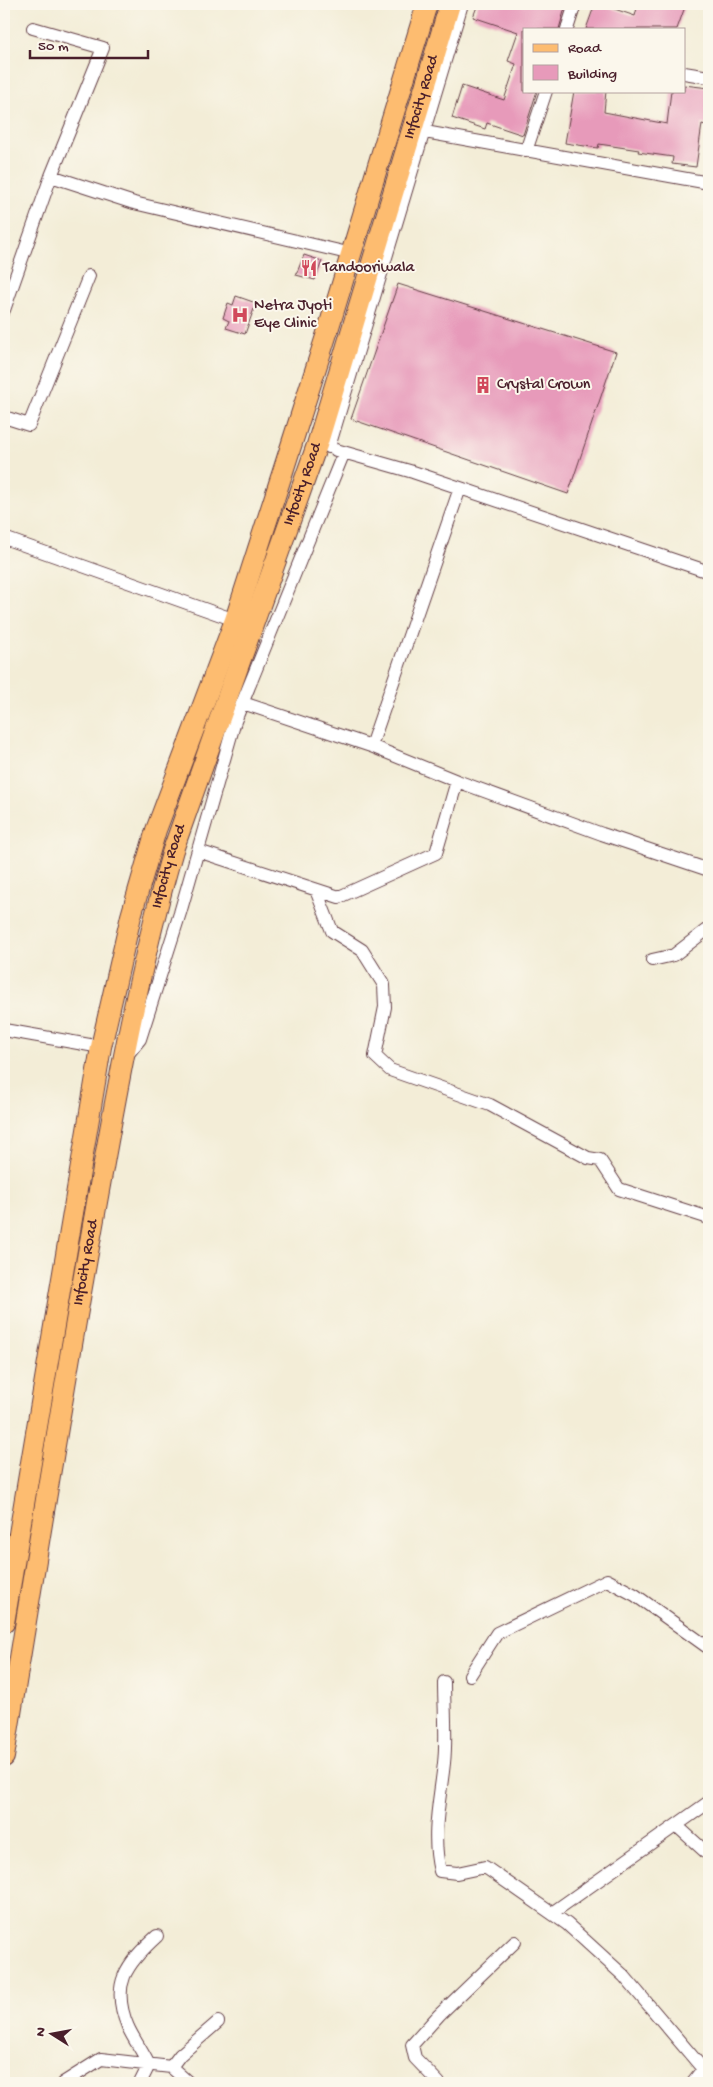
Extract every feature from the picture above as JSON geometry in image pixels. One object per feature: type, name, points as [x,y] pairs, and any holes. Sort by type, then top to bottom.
[{"type":"main road","name":"Infocity Road","points":[[4,1617],[101,1047],[131,916],[156,830],[235,620],[352,254],[427,4]]},
{"type":"main road","name":"Infocity Road","points":[[4,1757],[50,1469],[122,1061],[160,896],[173,850],[205,760],[323,446],[417,131],[450,4]]},
{"type":"main road","points":[[185,752],[205,760]]},
{"type":"main road","points":[[72,1215],[94,1218]]},
{"type":"street","points":[[462,4],[417,131],[709,183]]},
{"type":"street","points":[[567,28],[575,4]]},
{"type":"street","points":[[4,310],[52,176],[103,48],[33,28]]},
{"type":"street","points":[[686,73],[709,77]]},
{"type":"street","points":[[526,151],[546,92]]},
{"type":"street","points":[[52,176],[134,203],[352,254]]},
{"type":"street","points":[[4,417],[29,425],[89,276]]},
{"type":"street","points":[[323,446],[460,488],[709,572]]},
{"type":"street","points":[[122,1061],[140,1039],[236,721],[344,452]]},
{"type":"street","points":[[371,746],[460,488]]},
{"type":"street","points":[[4,538],[235,620]]},
{"type":"street","points":[[243,703],[371,746],[457,781],[602,834],[709,870]]},
{"type":"street","points":[[198,851],[339,897],[436,853],[457,781]]},
{"type":"street","points":[[316,890],[332,931],[362,950],[384,985],[385,1008],[375,1056],[390,1070],[490,1104],[588,1158],[600,1160],[619,1189],[709,1218]]},
{"type":"street","points":[[652,960],[674,955],[709,928]]},
{"type":"street","points":[[4,1030],[101,1047]]},
{"type":"street","points":[[470,1675],[497,1633],[606,1580],[636,1595],[708,1645]]},
{"type":"street","points":[[444,1682],[444,1761],[437,1809],[435,1851],[440,1871],[458,1872],[485,1867],[567,1924],[624,1976],[704,2069],[692,2083]]},
{"type":"street","points":[[552,1913],[709,1802]]},
{"type":"street","points":[[677,1826],[709,1855]]},
{"type":"street","points":[[150,2065],[128,2028],[119,1995],[126,1971],[157,1936]]},
{"type":"street","points":[[439,2083],[415,2058],[412,2045],[514,1942]]},
{"type":"street","points":[[171,2067],[180,2055],[218,2022]]},
{"type":"street","points":[[63,2083],[101,2059],[171,2067],[189,2083]]},
{"type":"street","points":[[140,2083],[150,2065]]},
{"type":"building","points":[[478,4],[566,4],[559,28],[523,28],[523,92],[537,92],[523,135],[487,123],[485,129],[452,118],[462,86],[504,100],[516,64],[508,61],[518,32],[473,17]]},
{"type":"building","points":[[595,4],[635,16],[638,4],[686,4],[677,28],[586,28]]},
{"type":"building","points":[[686,85],[709,88],[709,126],[702,124],[696,167],[672,164],[673,157],[638,152],[639,150],[599,144],[598,148],[565,143],[574,92],[606,92],[604,112],[667,124],[671,92],[686,92]]},
{"type":"building","name":"Tandooriwala","points":[[304,255],[322,261],[315,280],[296,275]]},
{"type":"building","name":"Crystal Crown","points":[[398,284],[616,352],[568,494],[351,419]]},
{"type":"building","points":[[236,296],[256,303],[245,334],[226,328],[229,321],[223,318],[228,303],[233,305]]},
{"type":"place","name":"Tandooriwala","points":[[309,268]]},
{"type":"place","name":"Netra Jyoti Eye Clinic","points":[[240,315]]},
{"type":"place","name":"Crystal Crown","points":[[483,385]]}]
